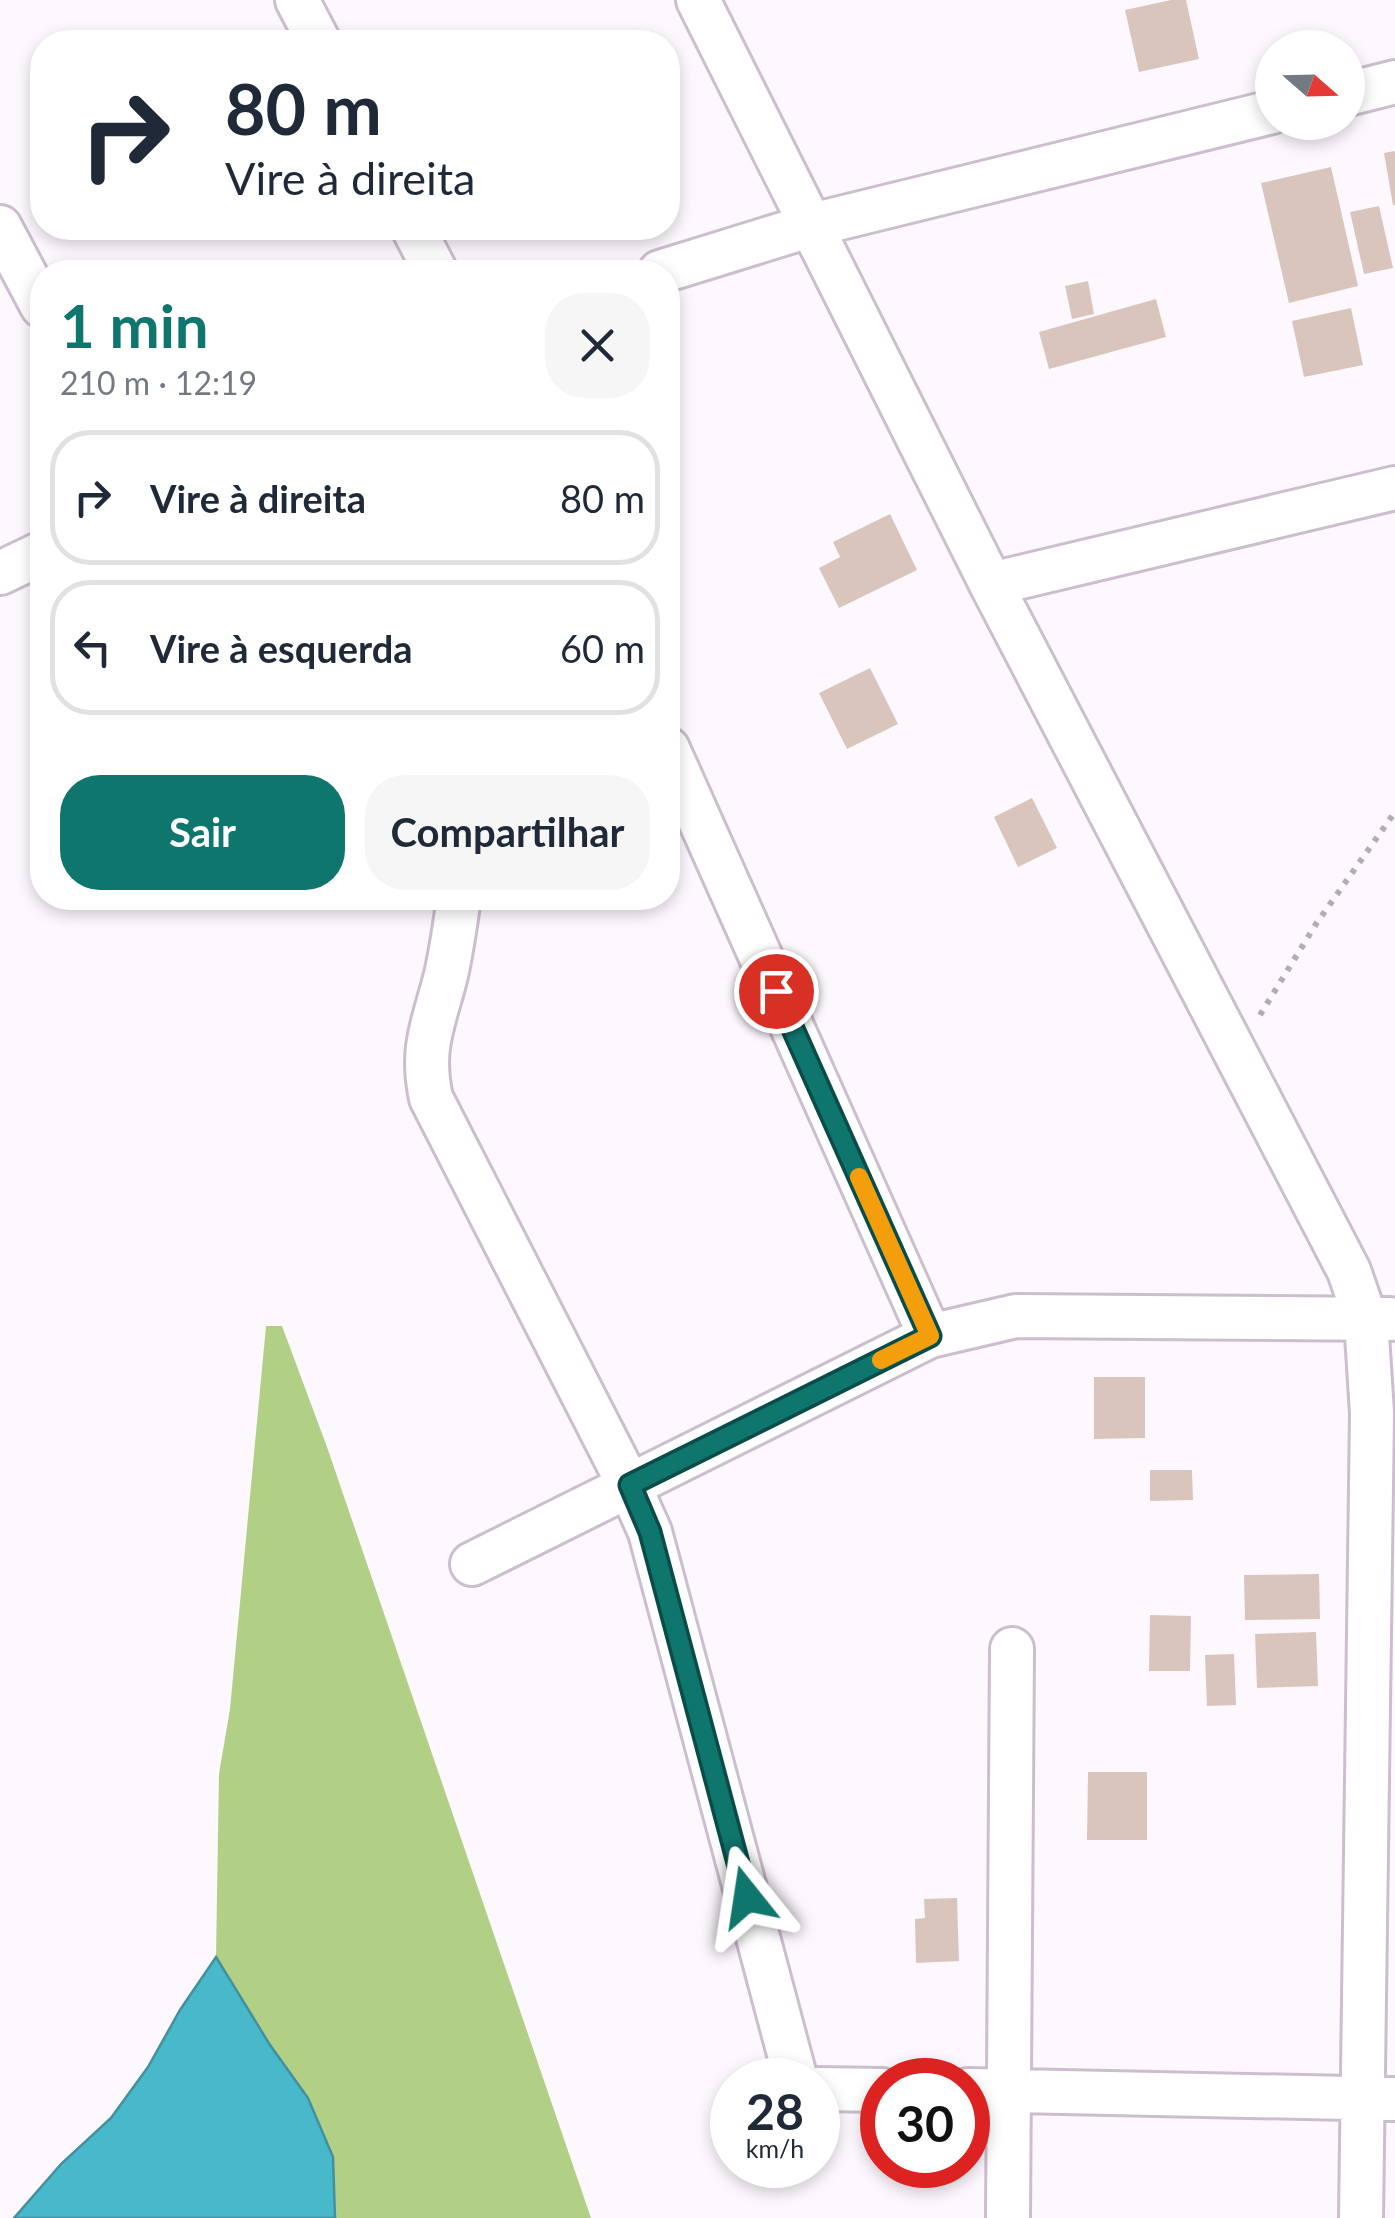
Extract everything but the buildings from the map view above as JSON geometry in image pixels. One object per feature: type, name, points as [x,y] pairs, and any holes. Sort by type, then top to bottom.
[{"type":"street","points":[[297,0],[313,30]]},
{"type":"street","points":[[698,0],[992,584],[1349,1271],[1380,1319],[1372,1413],[1379,2099],[1361,2218]]},
{"type":"street","points":[[1365,90],[1395,82]]},
{"type":"street","points":[[680,266],[812,225],[1255,116]]},
{"type":"street","points":[[0,226],[30,283]]},
{"type":"street","points":[[992,584],[1395,488]]},
{"type":"street","points":[[0,573],[30,558]]},
{"type":"street","points":[[680,776],[930,1336]]},
{"type":"street","points":[[456,910],[450,955],[427,1039],[430,1098],[630,1485],[650,1532],[790,2058]]},
{"type":"street","points":[[472,1564],[930,1336],[1016,1316],[1380,1319]]},
{"type":"street","points":[[1008,2218],[1012,1650]]},
{"type":"street","points":[[990,2091],[1379,2099]]},
{"type":"path","points":[[1236,1054],[1316,924],[1395,812]]},
{"type":"green space","points":[[266,1326],[282,1326],[327,1447],[591,2218],[335,2218],[333,2157],[308,2099],[216,1957],[219,1774],[230,1709]]},
{"type":"water","points":[[216,1957],[308,2098],[333,2157],[335,2218],[14,2218],[61,2164],[111,2118],[148,2067]]},
{"type":"slow traffic","points":[[859,1177],[930,1336],[881,1360]]},
{"type":"route","points":[[747,1897],[650,1532],[630,1485],[930,1336],[776,991]]}]
